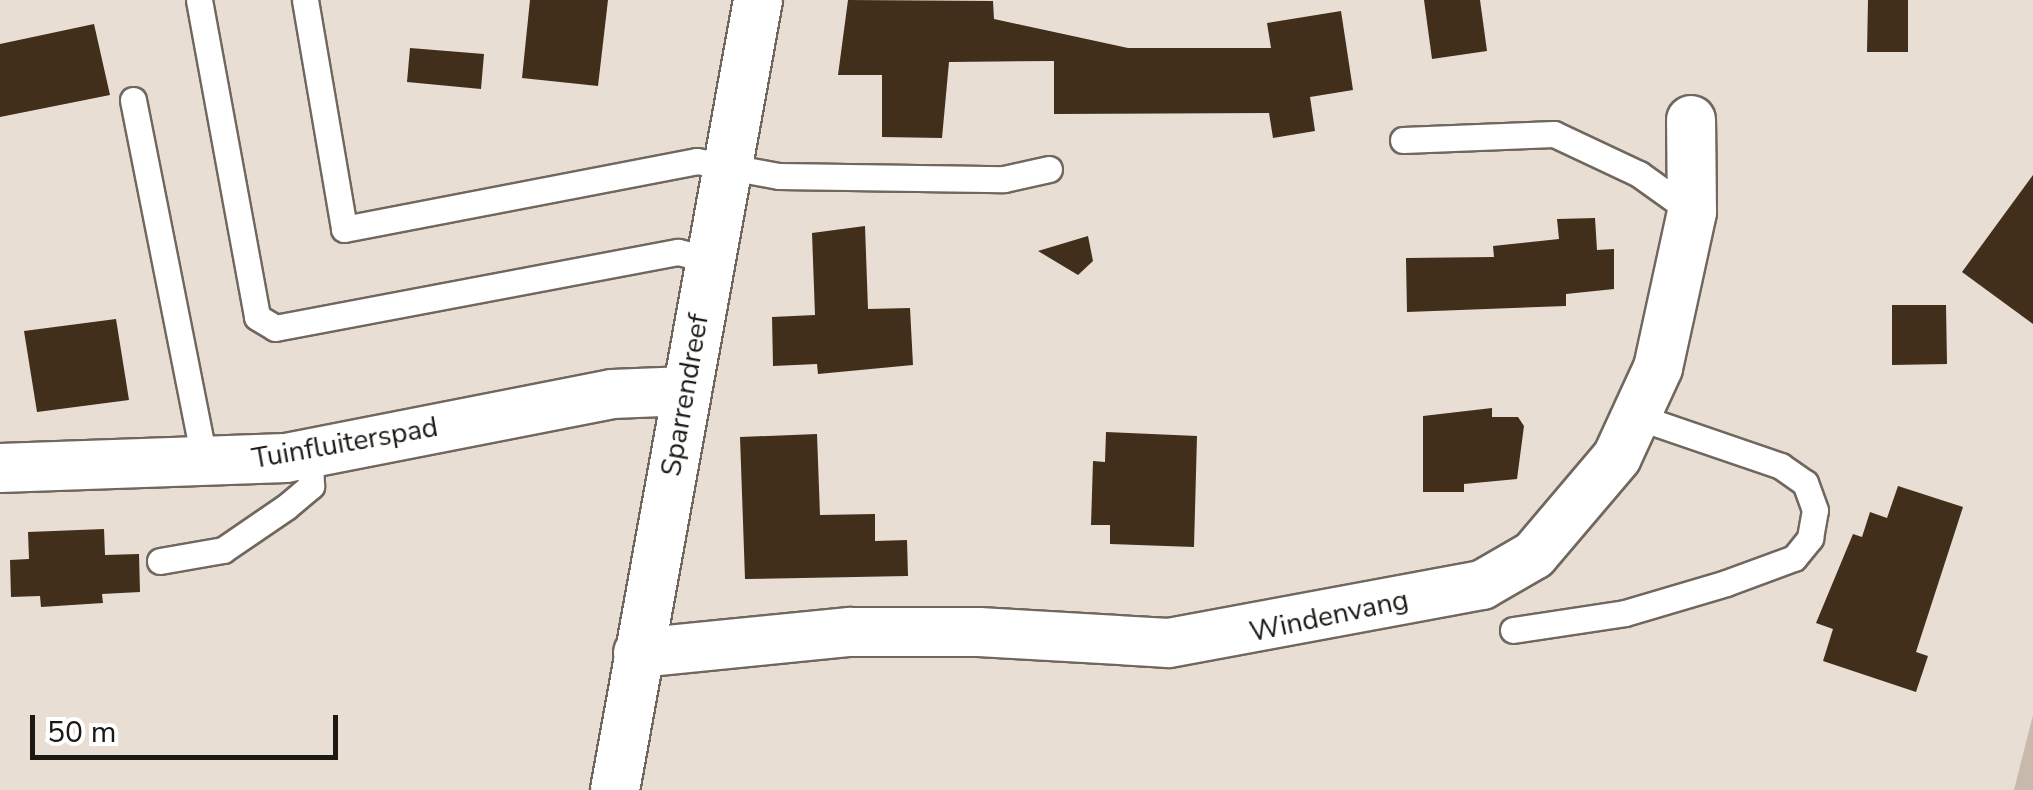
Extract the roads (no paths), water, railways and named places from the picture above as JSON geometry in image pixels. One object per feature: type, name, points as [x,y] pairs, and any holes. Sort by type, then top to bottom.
[{"type":"street","name":"Sparrendreef","points":[[615,790],[758,0]]},
{"type":"street","name":"Windenvang","points":[[638,654],[850,632],[979,632],[1170,644],[1482,584],[1534,555],[1616,457],[1635,416],[1668,334],[1692,212],[1691,120]]},
{"type":"street","name":"Tuinfluiterspad","points":[[0,468],[204,464],[310,452],[612,394],[687,391]]},
{"type":"lane","points":[[199,0],[257,317],[275,328],[678,252],[709,260]]},
{"type":"lane","points":[[305,0],[344,229],[697,161],[779,176],[1004,179],[1049,169]]},
{"type":"lane","points":[[133,100],[204,464]]},
{"type":"lane","points":[[1402,140],[1554,134],[1639,174],[1692,212]]},
{"type":"lane","points":[[1513,630],[1625,613],[1726,583],[1794,558],[1810,538],[1815,510],[1805,483],[1781,466],[1635,416]]},
{"type":"lane","points":[[160,560],[222,550],[286,507],[311,486],[310,452]]}]
